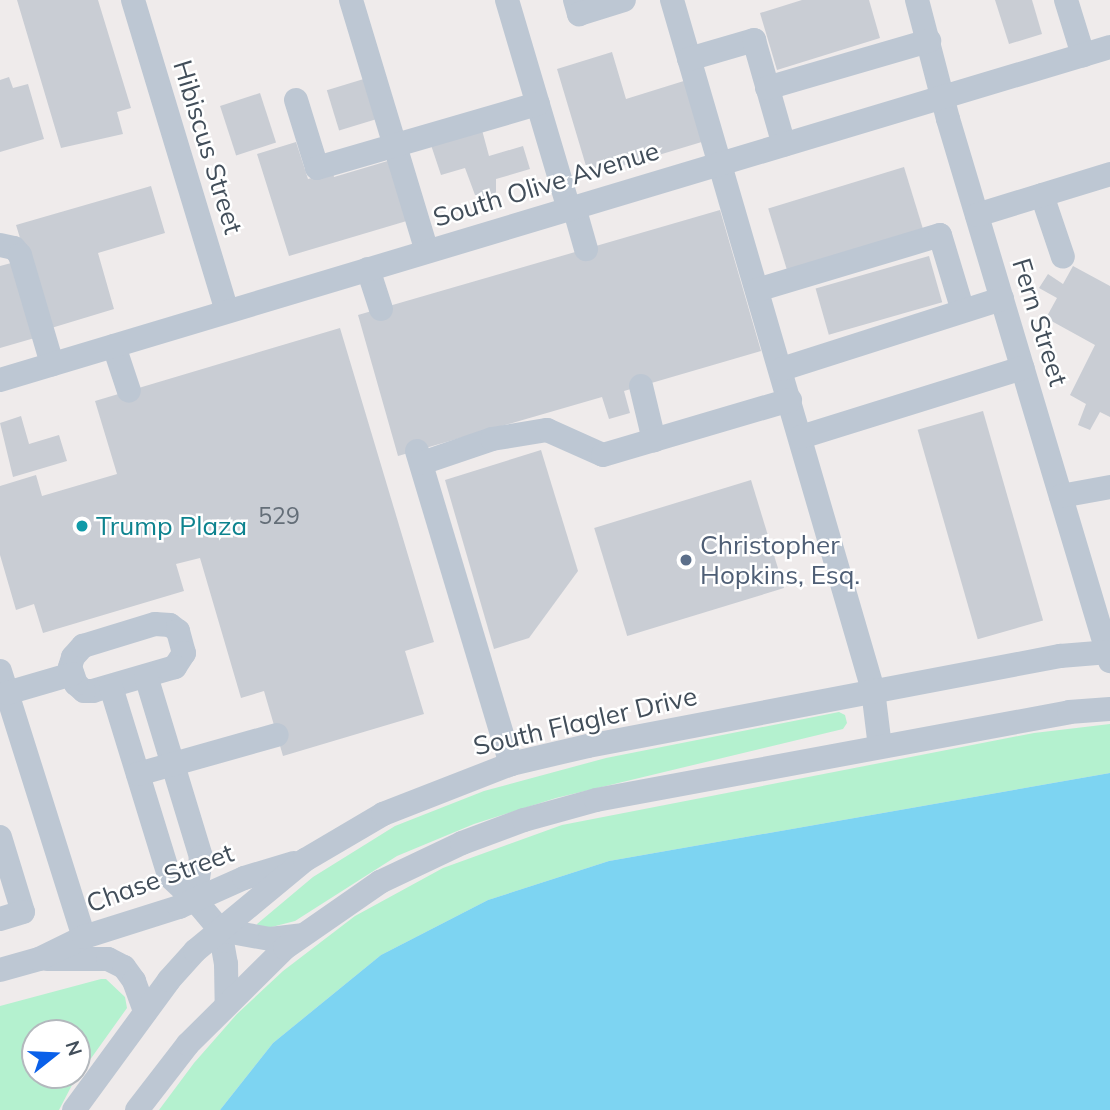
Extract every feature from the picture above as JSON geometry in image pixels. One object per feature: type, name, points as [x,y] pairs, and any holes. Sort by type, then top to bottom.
[{"type":"street","name":"Hibiscus Street","points":[[133,0],[227,312]]},
{"type":"street","points":[[351,0],[427,251]]},
{"type":"street","points":[[507,0],[586,249]]},
{"type":"street","points":[[575,0],[579,14],[624,0]]},
{"type":"street","points":[[672,0],[782,369],[873,690],[880,747]]},
{"type":"street","name":"Fern Street","points":[[917,0],[941,97],[1110,655]]},
{"type":"street","points":[[1066,0],[1083,55]]},
{"type":"street","points":[[689,59],[754,40],[783,145]]},
{"type":"street","points":[[767,88],[929,41]]},
{"type":"street","name":"South Olive Avenue","points":[[0,380],[1110,47]]},
{"type":"street","points":[[296,100],[317,168],[538,104]]},
{"type":"street","points":[[976,215],[1110,174]]},
{"type":"street","points":[[1042,195],[1063,257]]},
{"type":"street","points":[[757,290],[940,235],[963,311]]},
{"type":"street","points":[[0,245],[14,247],[20,255],[52,364]]},
{"type":"street","points":[[368,269],[381,309]]},
{"type":"street","points":[[782,369],[1002,299]]},
{"type":"street","points":[[114,346],[129,391]]},
{"type":"street","points":[[801,437],[1022,368]]},
{"type":"street","points":[[641,386],[654,440]]},
{"type":"street","points":[[511,764],[419,457],[492,439],[547,430],[603,455],[790,400]]},
{"type":"street","points":[[1061,496],[1110,487]]},
{"type":"street","points":[[155,624],[170,625],[178,631],[184,653],[175,667],[146,676],[111,687],[84,691],[76,684],[72,674],[73,657],[83,646],[155,624]]},
{"type":"street","name":"South Flagler Drive","points":[[74,1110],[145,1012],[195,951],[304,860],[383,814],[511,764],[624,738],[1060,656],[1110,655]]},
{"type":"street","points":[[72,674],[4,694],[84,937]]},
{"type":"street","points":[[146,676],[201,857],[195,900]]},
{"type":"street","points":[[111,687],[169,876],[195,900],[220,930],[226,964],[228,1003]]},
{"type":"street","points":[[136,1110],[163,1074],[228,1003],[285,948],[380,882],[418,862],[524,820],[596,800],[1069,712],[1110,709]]},
{"type":"street","points":[[138,774],[277,735]]},
{"type":"street","points":[[0,837],[23,912],[0,919]]},
{"type":"street","name":"Chase Street","points":[[39,958],[84,937],[195,900],[244,878],[304,860]]},
{"type":"street","points":[[220,930],[271,939],[304,935]]},
{"type":"street","name":"Chase Street","points":[[1,966],[39,958],[108,959],[124,967],[134,981],[145,1012]]},
{"type":"green space","points":[[839,712],[845,715],[847,723],[843,729],[556,798],[474,824],[397,856],[295,921],[260,930],[257,924],[313,877],[395,826],[484,791],[606,758]]},
{"type":"green space","points":[[1110,724],[1110,773],[609,861],[488,900],[381,955],[273,1043],[220,1110],[159,1110],[194,1063],[237,1014],[283,971],[355,916],[443,868],[562,825],[1034,733]]},
{"type":"green space","points":[[106,979],[125,997],[127,1008],[91,1058],[91,1019],[21,1019],[21,1089],[70,1089],[59,1110],[0,1110],[0,1006]]},
{"type":"water","points":[[1110,773],[1110,1110],[220,1110],[273,1043],[381,955],[488,900],[609,861]]},
{"type":"building","points":[[17,0],[98,0],[131,108],[117,112],[123,134],[61,148]]},
{"type":"building","points":[[802,0],[869,0],[880,38],[777,70],[760,13]]},
{"type":"building","points":[[995,0],[1032,0],[1042,34],[1009,44]]},
{"type":"building","points":[[612,52],[626,99],[687,80],[705,141],[589,176],[557,69]]},
{"type":"building","points":[[9,77],[13,88],[28,84],[44,139],[0,152],[0,80]]},
{"type":"building","points":[[367,78],[379,118],[339,130],[327,90]]},
{"type":"building","points":[[260,93],[276,142],[236,155],[220,106]]},
{"type":"building","points":[[482,130],[489,156],[523,146],[530,169],[496,179],[496,194],[484,198],[475,195],[465,168],[441,175],[431,145]]},
{"type":"building","points":[[296,142],[308,179],[333,172],[334,177],[391,160],[410,220],[289,256],[257,154]]},
{"type":"building","points":[[904,167],[923,230],[788,272],[768,209]]},
{"type":"building","points":[[151,186],[165,233],[98,253],[114,309],[48,329],[16,225]]},
{"type":"building","points":[[720,210],[761,351],[624,391],[630,413],[609,419],[602,397],[398,456],[358,315]]},
{"type":"building","points":[[929,256],[942,302],[829,335],[816,289]]},
{"type":"building","points":[[15,262],[38,337],[0,348],[0,266]]},
{"type":"building","points":[[1073,266],[1110,286],[1110,417],[1100,412],[1090,430],[1078,425],[1086,404],[1070,395],[1095,345],[1046,318],[1057,298],[1039,288],[1048,274],[1063,284]]},
{"type":"building","points":[[340,328],[434,642],[405,651],[424,714],[283,756],[264,691],[241,698],[200,558],[176,564],[184,591],[43,633],[34,604],[16,610],[0,555],[0,486],[36,475],[42,496],[117,474],[95,401]]},
{"type":"building","points":[[983,411],[1043,621],[978,639],[918,430]]},
{"type":"building","points":[[21,416],[29,444],[59,435],[67,461],[13,477],[0,423]]},
{"type":"building","points":[[541,450],[578,571],[529,638],[494,649],[445,480]]},
{"type":"building","points":[[751,480],[784,588],[627,636],[594,528]]},
{"type":"place","name":"Trump Plaza","points":[[82,526]]},
{"type":"place","name":"Christopher Hopkins, Esq.","points":[[686,560]]}]
